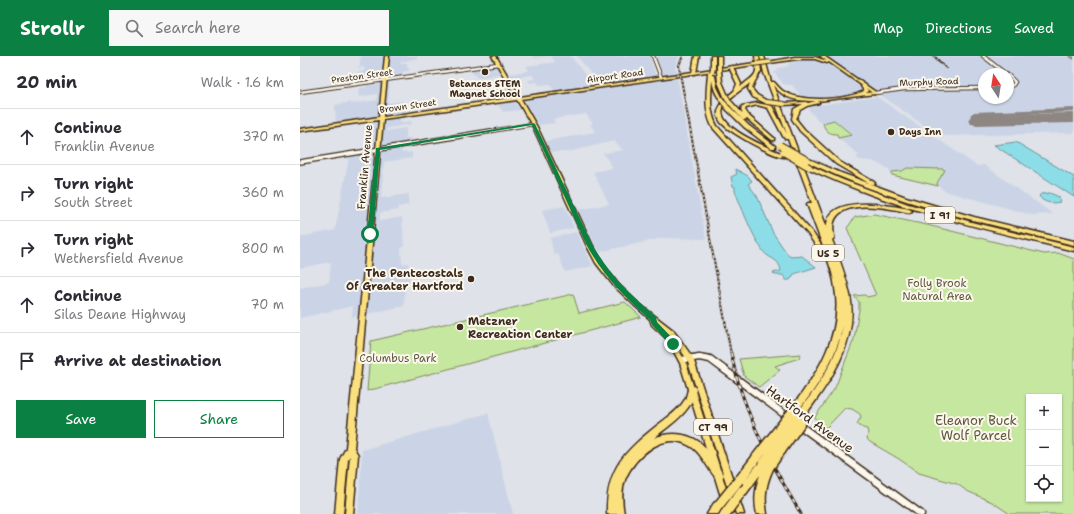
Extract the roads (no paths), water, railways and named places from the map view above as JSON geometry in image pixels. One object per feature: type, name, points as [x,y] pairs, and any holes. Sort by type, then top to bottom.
[{"type":"highway","points":[[694,73],[697,56]]},
{"type":"highway","name":"I 91","points":[[713,56],[712,68],[715,87],[746,126],[783,154],[851,186],[904,204],[1074,250]]},
{"type":"highway","name":"I 91","points":[[720,56],[720,82],[726,101],[748,122],[780,145],[807,160],[871,187],[952,212],[1074,243]]},
{"type":"highway","points":[[757,56],[759,69],[750,86],[751,91],[758,98],[767,102],[784,104],[828,100],[875,93]]},
{"type":"highway","name":"US 5","points":[[718,511],[742,491],[799,414],[818,393],[837,361],[847,330],[847,297],[836,261],[757,56]]},
{"type":"highway","name":"US 5","points":[[762,56],[788,138],[838,282],[841,313],[836,338],[829,358],[799,414]]},
{"type":"highway","points":[[764,65],[777,89],[788,96],[817,100],[875,93]]},
{"type":"highway","points":[[731,67],[739,84],[736,93]]},
{"type":"highway","points":[[712,68],[708,107],[710,117],[716,129],[810,232],[822,251],[830,271],[836,294],[838,316],[836,338]]},
{"type":"highway","points":[[732,147],[720,130],[716,120],[718,109],[754,78]]},
{"type":"highway","points":[[854,95],[865,92],[866,90],[864,86]]},
{"type":"highway","points":[[788,138],[789,120],[792,113],[810,104],[828,100]]},
{"type":"highway","points":[[726,101],[721,107],[720,112],[721,119],[726,126],[783,154]]},
{"type":"highway","points":[[772,139],[746,116],[743,111],[744,107],[757,104],[771,108],[788,138]]},
{"type":"highway","points":[[798,109],[794,118],[798,126],[832,158],[847,169],[885,189],[952,212]]},
{"type":"highway","points":[[836,261],[837,253],[830,235],[830,224],[841,210],[852,206],[888,206],[989,228]]},
{"type":"highway","points":[[612,514],[612,490],[622,464],[637,448],[683,410],[690,399],[694,385]]},
{"type":"highway","points":[[762,514],[759,500],[763,462],[799,414]]},
{"type":"highway","points":[[619,514],[618,490],[624,473],[638,453],[649,444],[659,440],[679,438],[694,443],[704,453],[718,476]]},
{"type":"highway","name":"US 5","points":[[718,511],[739,480],[763,462]]},
{"type":"main road","name":"Franklin Avenue","points":[[350,448],[387,56]]},
{"type":"main road","points":[[494,56],[533,124],[595,255],[622,291],[653,319],[654,323],[670,339],[686,359]]},
{"type":"main road","name":"Airport Road","points":[[518,98],[810,56]]},
{"type":"main road","points":[[822,56],[844,72]]},
{"type":"main road","points":[[795,58],[820,59],[848,74],[875,93]]},
{"type":"main road","name":"Brown Street","points":[[300,130],[518,98]]},
{"type":"main road","name":"CT 99","points":[[686,359],[730,514]]},
{"type":"main road","name":"CT 99","points":[[694,385],[740,514]]},
{"type":"main road","points":[[339,514],[344,459],[350,448],[354,455],[349,514]]},
{"type":"street","points":[[653,56],[659,74],[662,77]]},
{"type":"street","points":[[983,56],[998,68]]},
{"type":"street","name":"Preston Street","points":[[300,92],[498,64]]},
{"type":"street","name":"Murphy Road","points":[[875,93],[910,89],[978,88]]},
{"type":"street","points":[[300,162],[533,124]]},
{"type":"street","name":"Hartford Avenue","points":[[686,359],[702,357],[712,360],[921,514]]},
{"type":"water","points":[[1016,142],[1074,177],[1074,197],[994,145]]},
{"type":"water","points":[[735,169],[748,176],[752,181],[748,184],[757,196],[773,233],[788,255],[791,257],[802,256],[816,267],[794,274],[790,280],[786,280],[783,275],[775,275],[773,273],[781,271],[780,266],[776,261],[765,254],[744,214],[731,177],[737,174]]},
{"type":"water","points":[[1050,193],[1059,197],[1060,202],[1048,202],[1039,196],[1041,194]]},
{"type":"railway","points":[[683,56],[679,65],[680,73],[731,354]]},
{"type":"railway","points":[[934,56],[946,68]]},
{"type":"railway","points":[[731,353],[742,395],[750,416],[779,476],[801,514]]},
{"type":"place","name":"Betances STEM Magnet School","points":[[485,72]]},
{"type":"place","name":"Days Inn","points":[[891,132]]},
{"type":"place","name":"The Pentecostals Of Greater Hartford","points":[[471,279]]},
{"type":"place","name":"Metzner Recreation Center","points":[[460,327]]},
{"type":"park label","name":"Folly Brook Natural Area","points":[[937,289]]},
{"type":"park label","name":"Columbus Park","points":[[398,358]]},
{"type":"park label","name":"Eleanor Buck Wolf Parcel","points":[[976,428]]}]
